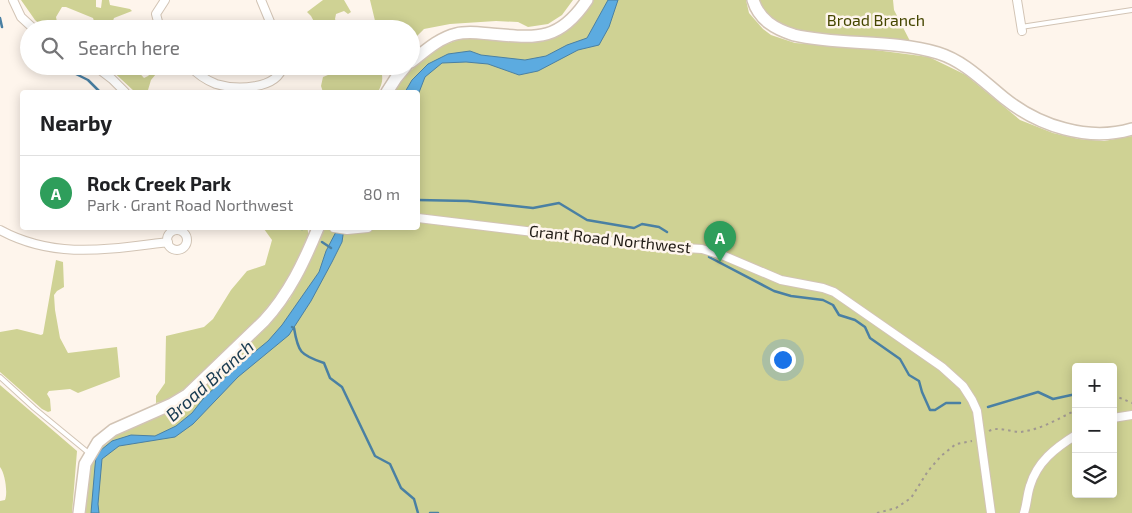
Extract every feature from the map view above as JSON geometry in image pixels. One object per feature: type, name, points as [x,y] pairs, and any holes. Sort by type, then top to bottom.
[{"type":"main road","points":[[420,55],[439,41],[456,34],[476,32],[529,37],[549,34],[571,21],[587,0]]},
{"type":"main road","points":[[753,0],[757,11],[766,22],[794,35],[906,47],[945,56],[969,69],[1009,102],[1052,125],[1098,134],[1114,134],[1132,129]]},
{"type":"main road","points":[[388,90],[398,75]]},
{"type":"main road","points":[[79,513],[85,464],[102,438],[113,430],[172,404],[187,395],[264,321],[276,308],[292,284],[317,230]]},
{"type":"street","points":[[13,0],[24,20]]},
{"type":"street","points":[[158,20],[156,14],[165,0]]},
{"type":"street","points":[[261,0],[269,20]]},
{"type":"street","points":[[1017,0],[1022,29]]},
{"type":"street","points":[[107,75],[123,90]]},
{"type":"street","points":[[199,75],[210,81],[230,86],[264,85],[273,81],[279,75]]},
{"type":"street","name":"Grant Road Northwest","points":[[420,218],[650,246],[702,249],[717,253],[781,280],[839,294],[953,376],[963,386],[975,405],[982,434],[992,513]]},
{"type":"street","points":[[0,230],[39,245],[75,251],[102,250],[168,242]]},
{"type":"street","points":[[1117,417],[1132,414]]},
{"type":"street","points":[[1024,513],[1030,485],[1039,467],[1056,448],[1072,438]]},
{"type":"lane","points":[[1022,29],[1132,10]]},
{"type":"lane","points":[[0,377],[90,454]]},
{"type":"path","points":[[1117,397],[1132,403]]},
{"type":"path","points":[[877,513],[896,508],[911,498],[928,471],[941,456],[956,444],[974,440],[993,428],[1019,432],[1036,429],[1072,412]]},
{"type":"green space","points":[[21,0],[96,0],[96,7],[101,8],[102,0],[109,0],[110,5],[132,11],[113,20],[94,20],[93,18],[62,7],[56,17],[57,20],[35,20]]},
{"type":"green space","points":[[323,0],[344,0],[351,12],[348,14],[344,11],[336,14],[335,20],[313,20],[307,12]]},
{"type":"green space","points":[[370,0],[573,0],[562,15],[548,24],[528,27],[518,22],[496,21],[450,24],[424,29],[420,33],[420,20],[375,20]]},
{"type":"green space","points":[[592,0],[746,0],[749,13],[771,35],[795,43],[852,47],[929,57],[966,75],[1020,120],[1053,133],[1079,139],[1104,141],[1132,136],[1132,513],[83,513],[87,473],[96,449],[116,434],[142,423],[239,352],[290,299],[322,230],[420,230],[420,90],[394,90],[403,77],[405,75],[420,75],[420,63],[439,47],[471,35],[506,41],[535,42],[553,38],[579,18]]},
{"type":"green space","name":"Broad Branch","points":[[757,0],[893,0],[894,10],[911,43],[821,38],[771,23]]},
{"type":"green space","points":[[117,75],[141,75],[144,78],[149,75],[155,75],[151,80],[148,90],[133,90]]},
{"type":"green space","points":[[328,75],[382,75],[382,79],[379,90],[322,90],[321,86],[323,77]]},
{"type":"green space","points":[[265,230],[308,231],[306,242],[286,283],[244,334],[187,387],[170,398],[156,403],[156,396],[165,383],[166,336],[204,327],[213,319],[231,290],[247,271],[265,265],[272,240]]},
{"type":"green space","points":[[56,260],[63,262],[64,287],[54,295],[55,310],[60,338],[68,353],[117,347],[120,377],[78,393],[70,389],[49,391],[47,394],[50,399],[51,411],[48,412],[42,409],[0,372],[0,332],[17,329],[43,334]]},
{"type":"green space","points":[[0,385],[77,451],[72,513],[0,513],[0,501],[5,500],[6,488],[5,478],[0,467]]},
{"type":"water","points":[[608,0],[618,0],[609,27],[599,45],[578,50],[538,71],[519,75],[488,64],[466,62],[442,63],[425,77],[420,90],[406,90],[412,80],[417,75],[420,75],[420,72],[428,64],[448,54],[470,51],[481,55],[525,60],[546,56],[567,45],[587,38]]},
{"type":"water","points":[[337,230],[344,230],[342,242],[332,262],[311,301],[289,335],[238,377],[193,424],[175,437],[119,446],[102,459],[99,513],[91,513],[96,457],[101,450],[112,441],[131,435],[155,436],[176,426],[192,413],[203,399],[235,368],[268,341],[282,325],[319,272],[326,251]]},
{"type":"waterway","points":[[0,18],[2,27]]},
{"type":"waterway","points":[[78,75],[88,80],[98,90]]},
{"type":"waterway","points":[[420,200],[468,201],[533,208],[559,203],[587,220],[634,228],[642,224],[659,227],[667,232]]},
{"type":"waterway","points":[[322,242],[331,248]]},
{"type":"waterway","points":[[709,257],[774,291],[791,296],[823,300],[833,305],[839,315],[855,320],[865,327],[870,338],[900,359],[909,375],[919,381],[930,410],[935,410],[946,403],[960,403]]},
{"type":"waterway","points":[[292,327],[302,352],[310,358],[324,363],[330,378],[342,387],[375,456],[390,464],[401,488],[414,499],[418,513]]},
{"type":"waterway","points":[[988,407],[1038,392],[1053,399],[1072,395]]},
{"type":"waterway","points":[[430,513],[438,513]]},
{"type":"place","name":"Rock Creek Park","points":[[720,262]]}]
